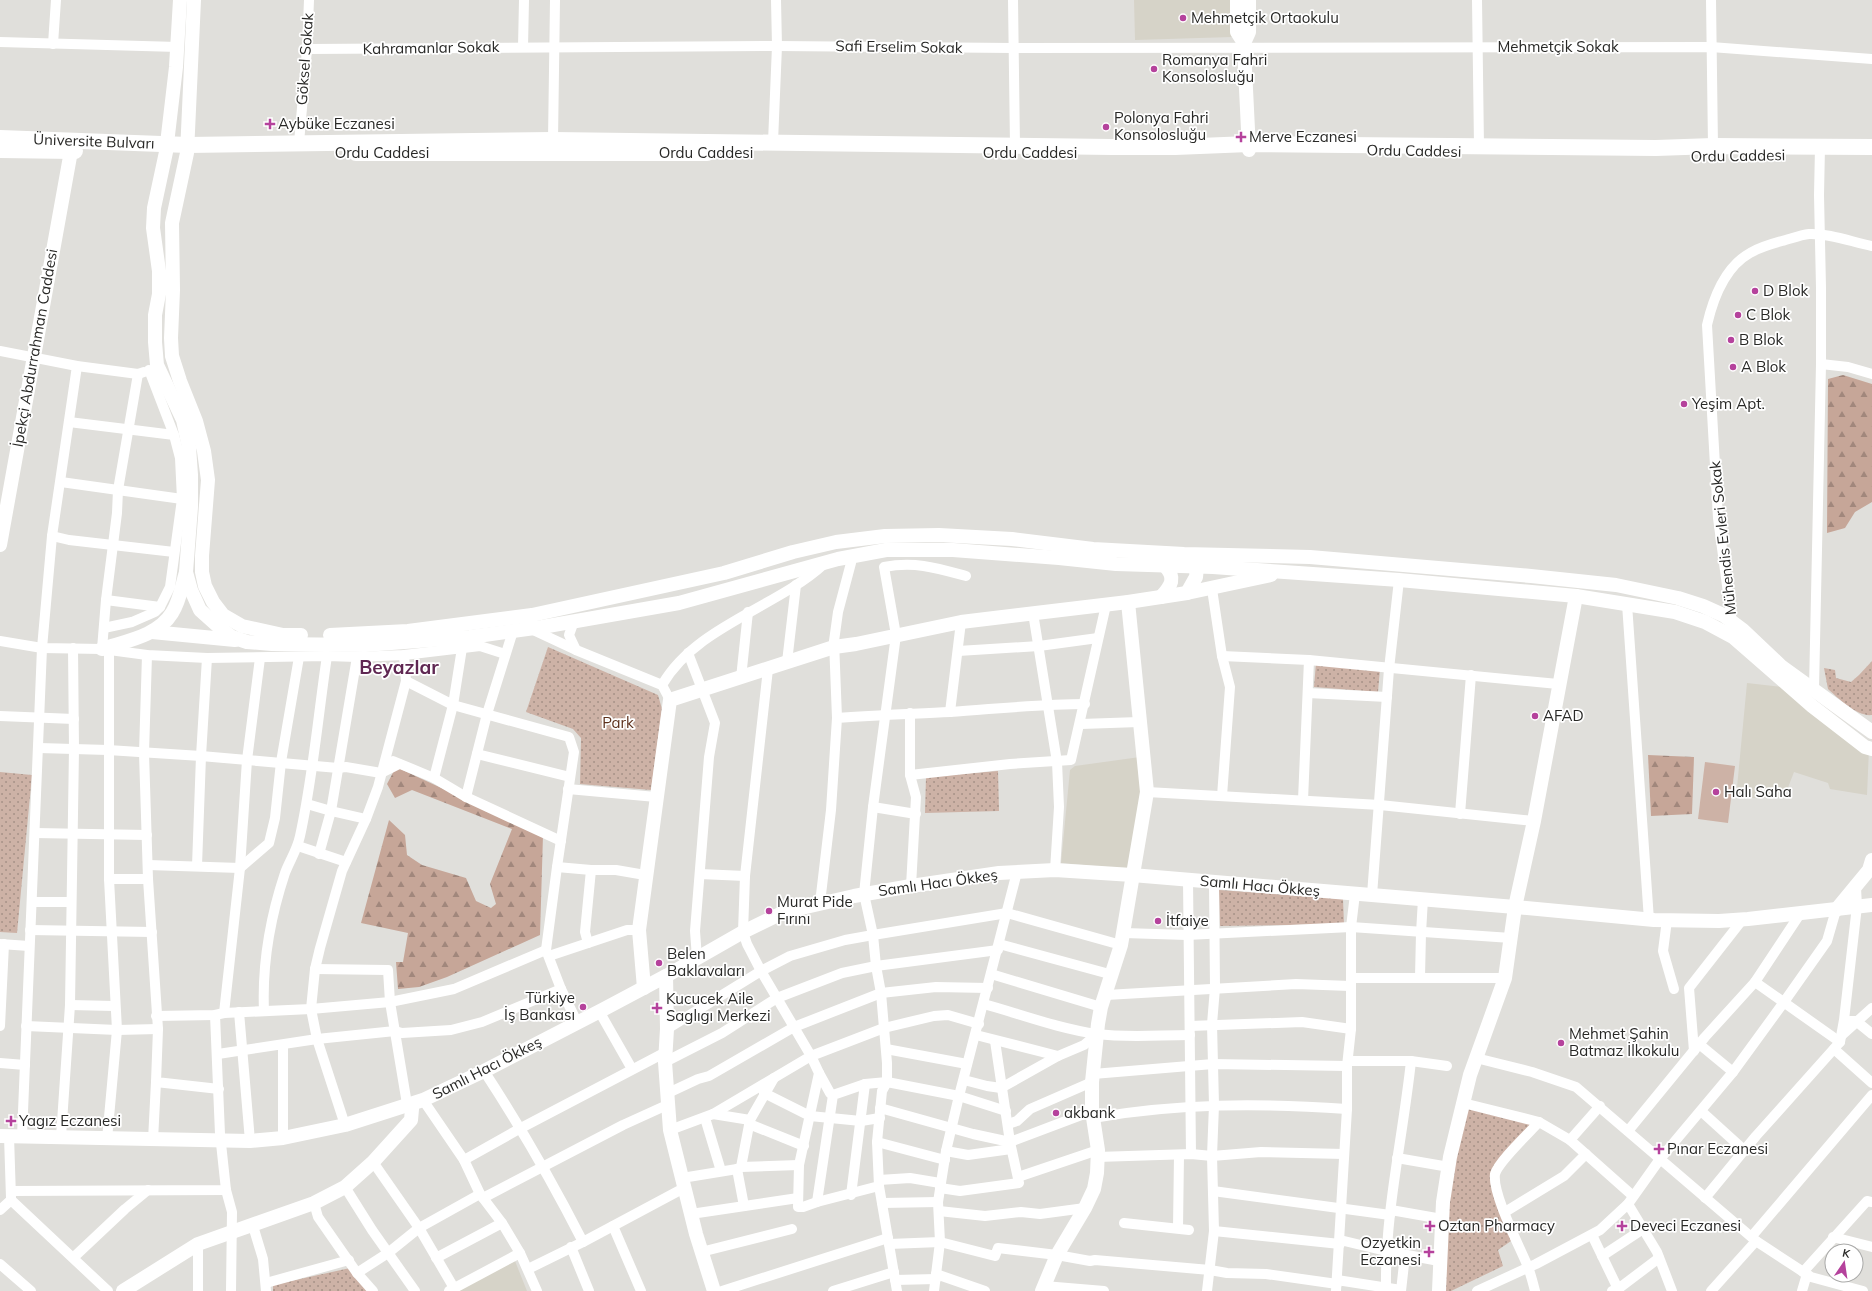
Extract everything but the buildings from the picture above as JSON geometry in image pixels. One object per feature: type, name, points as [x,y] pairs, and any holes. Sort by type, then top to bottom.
[{"type":"main road","name":"Üniversite Bulvarı","points":[[0,138],[188,149]]},
{"type":"main road","name":"Ordu Caddesi","points":[[188,149],[299,143],[553,140],[1174,147],[1479,146],[1656,148],[1713,146],[1872,154]]},
{"type":"main road","name":"Ordu Caddesi","points":[[188,149],[1140,154],[1249,147],[1660,157],[1821,151],[1872,147]]},
{"type":"main road","name":"Üniversite Bulvarı","points":[[0,150],[71,151],[167,148]]},
{"type":"street","points":[[53,44],[56,0]]},
{"type":"street","points":[[104,628],[132,622],[155,612],[160,607],[170,587],[182,498],[180,458],[153,367],[155,322],[159,294],[159,271],[153,228],[154,208],[167,148],[178,47],[180,0]]},
{"type":"street","points":[[194,0],[188,149],[172,223],[172,356],[196,421],[204,451],[208,480],[202,556],[202,572],[205,586],[213,602],[223,615],[242,626],[283,635],[344,635],[465,624],[532,615],[662,588],[724,573],[793,552],[828,544],[885,536],[939,535],[1012,539],[1286,572],[1399,580],[1576,596],[1675,612],[1705,622],[1733,637],[1812,706],[1868,748],[1872,761]]},
{"type":"street","name":"Göksel Sokak","points":[[299,143],[307,49],[309,0]]},
{"type":"street","points":[[523,47],[524,0]]},
{"type":"street","points":[[553,140],[555,0]]},
{"type":"street","points":[[773,142],[776,0]]},
{"type":"street","points":[[1012,0],[1015,146]]},
{"type":"street","points":[[1236,0],[1237,32],[1244,46]]},
{"type":"street","points":[[1249,0],[1249,32],[1244,46],[1249,147]]},
{"type":"street","points":[[1477,0],[1479,146]]},
{"type":"street","points":[[1711,0],[1713,146]]},
{"type":"street","points":[[0,42],[178,47]]},
{"type":"street","name":"Kahramanlar Sokak","points":[[307,49],[554,46]]},
{"type":"street","name":"Safi Erselim Sokak","points":[[554,46],[1013,48],[1244,46]]},
{"type":"street","name":"Mehmetçik Sokak","points":[[1244,46],[1477,48],[1711,47],[1872,59]]},
{"type":"street","name":"İpekçi Abdurrahman Caddesi","points":[[0,545],[3,504],[33,357],[71,151]]},
{"type":"street","points":[[1814,689],[1821,364],[1819,195],[1821,151]]},
{"type":"street","name":"Mühendis Evleri Sokak","points":[[1732,622],[1718,518],[1707,325],[1718,290],[1732,268],[1749,253],[1769,245],[1807,234],[1820,235],[1872,246]]},
{"type":"street","points":[[0,351],[77,366],[138,374],[153,367]]},
{"type":"street","points":[[1821,364],[1848,367],[1872,374]]},
{"type":"street","points":[[0,1210],[11,1195],[10,1136],[25,1065],[42,648],[52,536],[77,366]]},
{"type":"street","points":[[106,649],[152,632],[172,613],[186,572],[191,507],[189,447],[183,420],[153,367]]},
{"type":"street","points":[[107,1139],[117,1030],[114,1006],[109,879],[106,649],[104,628],[106,600],[114,546],[118,490],[138,374]]},
{"type":"street","points":[[69,422],[174,435]]},
{"type":"street","points":[[61,482],[182,498]]},
{"type":"street","points":[[52,536],[69,540],[114,546],[174,552]]},
{"type":"street","points":[[152,632],[272,644],[365,645],[470,638],[531,629],[679,602],[825,562],[886,550],[953,550],[1116,564],[1164,566],[1197,561],[1310,557],[1531,576],[1616,585],[1703,606],[1723,615],[1743,630],[1782,667],[1872,732]]},
{"type":"street","points":[[820,903],[830,810],[837,718],[834,646],[838,612],[851,562],[851,556]]},
{"type":"street","points":[[1188,593],[1196,577],[1197,561]]},
{"type":"street","points":[[662,685],[671,670],[688,653],[748,612],[796,586],[810,576],[825,562]]},
{"type":"street","points":[[897,1291],[879,1183],[877,1142],[882,1091],[887,1082],[886,1049],[881,993],[876,966],[873,934],[864,894],[873,806],[896,635],[884,567],[902,564],[918,564],[966,576]]},
{"type":"street","points":[[1161,597],[1170,588],[1172,582],[1168,569],[1164,566]]},
{"type":"street","points":[[186,572],[191,590],[200,610],[232,637],[247,642]]},
{"type":"street","points":[[670,700],[768,669],[834,646],[856,644],[961,622],[1106,605],[1188,593],[1286,572]]},
{"type":"street","points":[[1372,895],[1387,697],[1399,580]]},
{"type":"street","points":[[787,662],[796,586]]},
{"type":"street","points":[[1212,589],[1222,656],[1230,687],[1222,796]]},
{"type":"street","points":[[1439,1291],[1439,1260],[1448,1167],[1463,1102],[1476,1058],[1506,978],[1515,907],[1534,821],[1558,684],[1576,596]]},
{"type":"street","points":[[106,600],[160,607]]},
{"type":"street","points":[[1104,1291],[1043,1288],[1057,1255],[1085,1208],[1094,1189],[1097,1173],[1097,1154],[1093,1114],[1092,1078],[1097,1034],[1103,1001],[1122,939],[1147,792],[1128,602]]},
{"type":"street","points":[[1627,604],[1649,920]]},
{"type":"street","points":[[910,775],[1010,764],[1072,760],[1106,605]]},
{"type":"street","points":[[740,678],[748,612]]},
{"type":"street","points":[[1033,613],[1057,762],[1059,807],[1055,870]]},
{"type":"street","points":[[574,621],[569,635],[576,650]]},
{"type":"street","points":[[950,712],[961,622]]},
{"type":"street","points":[[531,629],[576,650],[662,685],[670,700],[645,875],[639,930],[644,988]]},
{"type":"street","points":[[466,797],[487,714],[513,631]]},
{"type":"street","points":[[958,651],[1039,646],[1098,638]]},
{"type":"street","points":[[0,641],[42,648],[106,649],[148,655],[207,658],[299,656],[356,658],[404,656],[480,646],[505,654]]},
{"type":"street","points":[[61,1137],[70,1005],[74,750],[73,648]]},
{"type":"street","points":[[434,778],[453,704],[462,648]]},
{"type":"street","points":[[688,653],[704,690],[715,723],[709,757],[695,931],[697,958]]},
{"type":"street","points":[[148,655],[144,753],[148,878],[158,1030],[153,1140]]},
{"type":"street","points":[[148,865],[240,868],[269,842],[275,818],[281,762],[299,656]]},
{"type":"street","points":[[264,1011],[263,983],[269,937],[276,904],[286,871],[298,846],[307,804],[326,656]]},
{"type":"street","points":[[345,1125],[318,1039],[311,1009],[315,969],[346,862],[366,819],[386,758],[406,681],[404,656]]},
{"type":"street","points":[[1222,656],[1309,660],[1558,684]]},
{"type":"street","points":[[197,866],[201,756],[207,658]]},
{"type":"street","points":[[231,1291],[232,1212],[226,1190],[221,1142],[218,1054],[220,1014],[240,868],[247,760],[260,658]]},
{"type":"street","points":[[319,854],[331,811],[356,658]]},
{"type":"street","points":[[1303,800],[1309,660]]},
{"type":"street","points":[[768,669],[745,876],[743,932],[747,944],[761,971],[811,1056],[830,1093],[833,1095]]},
{"type":"street","points":[[1460,814],[1471,675]]},
{"type":"street","points":[[406,681],[453,704],[569,737],[574,752],[557,867],[547,953],[577,1022]]},
{"type":"street","points":[[1308,693],[1387,697]]},
{"type":"street","points":[[837,718],[885,714],[950,712],[1048,704],[1085,704]]},
{"type":"street","points":[[910,714],[910,775],[916,797],[911,886]]},
{"type":"street","points":[[0,716],[39,719],[74,719]]},
{"type":"street","points":[[1080,724],[1139,722]]},
{"type":"street","points":[[39,748],[108,750],[201,756],[338,768],[346,767],[381,773],[399,764]]},
{"type":"street","points":[[477,754],[570,777]]},
{"type":"street","points":[[386,758],[434,778],[466,797],[561,841]]},
{"type":"street","points":[[568,789],[656,797]]},
{"type":"street","points":[[1147,792],[1380,805],[1534,821]]},
{"type":"street","points":[[307,804],[366,819]]},
{"type":"street","points":[[873,806],[916,814]]},
{"type":"street","points":[[35,833],[72,832],[147,835]]},
{"type":"street","points":[[298,846],[346,862]]},
{"type":"street","points":[[1477,1291],[1528,1268],[1592,1235],[1600,1230],[1630,1200],[1660,1160],[1733,1072],[1784,1002],[1827,941],[1836,910],[1856,888],[1869,870],[1872,860]]},
{"type":"street","points":[[557,867],[591,870],[616,870],[645,875]]},
{"type":"street","points":[[588,943],[585,932],[591,870]]},
{"type":"street","name":"Samlı Hacı Ökkeş","points":[[10,1136],[221,1142],[283,1138],[345,1125],[423,1100],[484,1071],[644,988],[743,932],[784,912],[864,894],[911,886],[1017,872],[1055,870],[1132,875],[1515,907],[1649,920],[1719,921],[1800,914],[1872,905]]},
{"type":"street","points":[[934,1291],[940,1242],[940,1186],[951,1128],[1017,872]]},
{"type":"street","points":[[700,874],[745,876]]},
{"type":"street","points":[[109,879],[148,878]]},
{"type":"street","points":[[1188,880],[1188,991],[1190,1030],[1189,1107],[1191,1154]]},
{"type":"street","points":[[1207,1291],[1214,1231],[1212,1156],[1214,1104],[1212,1024],[1215,988],[1214,883]]},
{"type":"street","points":[[1838,1042],[1844,1020],[1857,906],[1856,888]]},
{"type":"street","points":[[1337,1285],[1351,1029],[1350,927],[1354,894]]},
{"type":"street","points":[[1420,977],[1423,899]]},
{"type":"street","points":[[32,902],[71,902]]},
{"type":"street","points":[[667,1029],[761,971],[790,956],[845,940],[873,934],[1007,913],[1122,939],[1350,927],[1511,938]]},
{"type":"street","points":[[1628,1131],[1696,1048],[1755,982],[1800,914]]},
{"type":"street","points":[[1696,1048],[1689,988],[1743,919]]},
{"type":"street","points":[[1666,920],[1663,950],[1674,989]]},
{"type":"street","points":[[30,930],[152,932]]},
{"type":"street","points":[[156,1016],[311,1009],[390,1002],[454,990],[547,953],[588,943],[627,930],[639,930]]},
{"type":"street","points":[[0,1026],[2,944],[29,946]]},
{"type":"street","points":[[464,1160],[632,1069],[722,1033],[777,998],[842,973],[876,966],[998,947],[1112,975]]},
{"type":"street","points":[[123,1291],[135,1286],[198,1244],[253,1226],[314,1203],[346,1187],[373,1162],[411,1120],[412,1109],[407,1104],[390,1002],[388,970],[315,969]]},
{"type":"street","points":[[991,974],[1103,1001],[1215,988],[1351,982],[1420,977],[1506,978]]},
{"type":"street","points":[[666,976],[666,1100],[670,1130],[701,1252],[714,1291]]},
{"type":"street","points":[[1755,982],[1838,1042],[1872,1083]]},
{"type":"street","points":[[357,1273],[388,1253],[419,1228],[623,1125],[698,1079],[709,1076],[794,1027],[881,993],[936,986],[988,988]]},
{"type":"street","points":[[218,1054],[318,1039],[395,1030],[402,1033],[451,1030],[482,1022],[562,989]]},
{"type":"street","points":[[984,1004],[1054,1024],[1097,1034],[1140,1036],[1190,1030],[1212,1024],[1302,1022],[1351,1029]]},
{"type":"street","points":[[70,1005],[114,1006]]},
{"type":"street","points":[[1705,1198],[1744,1150],[1838,1042],[1856,1022],[1872,1008]]},
{"type":"street","points":[[599,1011],[632,1069]]},
{"type":"street","points":[[239,1012],[250,1141]]},
{"type":"street","points":[[670,1130],[709,1116],[811,1056],[884,1028],[942,1015],[953,1016],[979,1024]]},
{"type":"street","points":[[1844,1020],[1856,1022],[1872,1034]]},
{"type":"street","points":[[26,1026],[117,1030],[158,1030]]},
{"type":"street","points":[[964,1080],[1001,1088],[1058,1056],[1084,1045],[1097,1034]]},
{"type":"street","points":[[976,1035],[1058,1056]]},
{"type":"street","points":[[819,1073],[799,1165],[798,1207],[851,1195],[879,1183],[910,1178],[960,1191],[1019,1183],[1001,1088],[995,1041]]},
{"type":"street","points":[[283,1045],[283,1138]]},
{"type":"street","points":[[1696,1048],[1733,1072]]},
{"type":"street","points":[[886,1049],[968,1064]]},
{"type":"street","points":[[1476,1058],[1532,1072],[1576,1087],[1754,1239],[1811,1277],[1863,1291]]},
{"type":"street","points":[[1386,1288],[1386,1251],[1390,1212],[1411,1061]]},
{"type":"street","points":[[1008,1124],[1017,1121],[1030,1109],[1092,1078],[1212,1064],[1348,1064],[1411,1061],[1447,1066]]},
{"type":"street","points":[[0,1063],[25,1065]]},
{"type":"street","points":[[484,1071],[521,1128],[566,1207],[583,1242]]},
{"type":"street","points":[[744,1206],[739,1168],[750,1122],[764,1093],[775,1076]]},
{"type":"street","points":[[156,1082],[219,1089]]},
{"type":"street","points":[[833,1095],[865,1084],[887,1082],[959,1096],[1006,1111]]},
{"type":"street","points":[[851,1195],[865,1084]]},
{"type":"street","points":[[764,1093],[810,1116],[861,1120],[880,1113],[951,1128],[1011,1146]]},
{"type":"street","points":[[817,1202],[833,1095]]},
{"type":"street","points":[[1711,1291],[1872,1095]]},
{"type":"street","points":[[423,1100],[464,1160],[482,1196],[502,1223],[520,1253],[537,1291]]},
{"type":"street","points":[[1463,1102],[1539,1122],[1570,1140],[1586,1154],[1630,1200],[1643,1229],[1659,1258],[1672,1291]]},
{"type":"street","points":[[877,1142],[946,1156],[968,1154],[1011,1146],[1093,1114],[1214,1104],[1276,1105],[1347,1109]]},
{"type":"street","points":[[1570,1140],[1600,1106]]},
{"type":"street","points":[[1701,1111],[1744,1150]]},
{"type":"street","points":[[709,1116],[750,1122],[804,1146]]},
{"type":"street","points":[[709,1116],[721,1171]]},
{"type":"street","points":[[1535,1291],[1528,1268],[1505,1212],[1496,1185],[1495,1174],[1500,1164],[1539,1122]]},
{"type":"street","points":[[1018,1178],[1097,1154],[1191,1154],[1212,1156],[1261,1152],[1344,1154]]},
{"type":"street","points":[[1505,1212],[1564,1176],[1586,1154]]},
{"type":"street","points":[[1178,1155],[1178,1228]]},
{"type":"street","points":[[1397,1158],[1448,1167]]},
{"type":"street","points":[[373,1162],[419,1228],[452,1290],[520,1253]]},
{"type":"street","points":[[528,1269],[613,1226],[683,1183],[721,1171],[739,1168],[799,1165]]},
{"type":"street","points":[[346,1187],[388,1253],[415,1291]]},
{"type":"street","points":[[11,1195],[148,1190],[226,1190]]},
{"type":"street","points":[[74,1257],[124,1209],[148,1190]]},
{"type":"street","points":[[1213,1191],[1342,1209],[1390,1212],[1442,1219]]},
{"type":"street","points":[[11,1195],[108,1291]]},
{"type":"street","points":[[691,1214],[798,1198]]},
{"type":"street","points":[[1802,1291],[1805,1273],[1833,1237],[1867,1201],[1872,1202]]},
{"type":"street","points":[[314,1203],[318,1217],[357,1273],[373,1291]]},
{"type":"street","points":[[882,1203],[939,1206],[984,1216],[1021,1212],[1040,1214],[1085,1208]]},
{"type":"street","points":[[436,1258],[502,1223]]},
{"type":"street","points":[[1124,1223],[1189,1230]]},
{"type":"street","points":[[253,1226],[263,1259],[266,1287],[349,1260]]},
{"type":"street","points":[[613,1226],[641,1291]]},
{"type":"street","points":[[701,1252],[792,1229]]},
{"type":"street","points":[[1602,1256],[1643,1229]]},
{"type":"street","points":[[1214,1231],[1340,1242],[1439,1260]]},
{"type":"street","points":[[1592,1235],[1616,1290],[1659,1258]]},
{"type":"street","points":[[1833,1237],[1872,1247]]},
{"type":"street","points":[[722,1291],[888,1241],[940,1242],[995,1256],[998,1248],[1057,1255],[1090,1261],[1095,1260],[1210,1270],[1227,1274],[1266,1274],[1337,1285],[1401,1290],[1405,1255]]},
{"type":"street","points":[[198,1244],[198,1291]]},
{"type":"street","points":[[571,1247],[590,1291]]},
{"type":"street","points":[[0,1264],[31,1291]]},
{"type":"street","points":[[833,1291],[894,1276],[936,1276],[985,1291]]},
{"type":"shaded area","name":"Mehmetçik Ortaokulu","points":[[1134,0],[1231,0],[1232,37],[1135,40]]},
{"type":"shaded area","points":[[1747,683],[1792,688],[1869,749],[1867,795],[1830,789],[1828,783],[1794,772],[1784,798],[1736,798]]},
{"type":"shaded area","points":[[1140,757],[1142,790],[1129,869],[1061,863],[1070,770],[1075,766]]},
{"type":"shaded area","points":[[515,1261],[527,1291],[456,1291]]},
{"type":"green space","points":[[1843,375],[1872,384],[1872,502],[1855,512],[1845,528],[1827,533],[1828,379]]},
{"type":"green space","name":"Park","points":[[548,647],[658,695],[662,709],[651,790],[580,784],[581,738],[573,729],[526,712]]},
{"type":"green space","points":[[1872,661],[1872,715],[1866,715],[1848,706],[1828,689],[1824,668],[1835,670],[1836,678],[1851,682]]},
{"type":"green space","points":[[1316,663],[1380,669],[1378,692],[1314,687]]},
{"type":"green space","points":[[1648,755],[1694,757],[1692,814],[1651,816]]},
{"type":"green space","name":"Halı Saha","points":[[1705,762],[1735,766],[1728,823],[1698,819]]},
{"type":"green space","points":[[396,767],[543,835],[540,935],[447,977],[419,987],[398,989],[396,962],[403,962],[408,933],[361,923],[389,820],[405,835],[407,855],[422,865],[466,878],[476,901],[491,908],[496,904],[490,884],[512,829],[412,790],[395,798],[387,784]]},
{"type":"green space","points":[[998,771],[999,811],[925,813],[926,777]]},
{"type":"green space","points":[[0,772],[32,775],[17,933],[0,932]]},
{"type":"green space","points":[[1219,890],[1343,899],[1344,924],[1220,926]]},
{"type":"green space","points":[[1466,1105],[1531,1122],[1527,1131],[1492,1171],[1511,1241],[1498,1250],[1503,1266],[1451,1291],[1444,1291],[1449,1186]]},
{"type":"green space","points":[[350,1268],[375,1291],[273,1291],[273,1285]]},
{"type":"place","name":"Mehmetçik Ortaokulu","points":[[1183,18]]},
{"type":"place","name":"Romanya Fahri Konsolosluğu","points":[[1154,69]]},
{"type":"place","name":"Aybüke Eczanesi","points":[[270,124]]},
{"type":"place","name":"Polonya Fahri Konsolosluğu","points":[[1106,127]]},
{"type":"place","name":"Merve Eczanesi","points":[[1241,137]]},
{"type":"place","name":"D Blok","points":[[1755,291]]},
{"type":"place","name":"C Blok","points":[[1738,315]]},
{"type":"place","name":"B Blok","points":[[1731,340]]},
{"type":"place","name":"A Blok","points":[[1733,367]]},
{"type":"place","name":"Yeşim Apt.","points":[[1684,404]]},
{"type":"place","name":"AFAD","points":[[1535,716]]},
{"type":"place","name":"Halı Saha","points":[[1716,792]]},
{"type":"place","name":"Murat Pide Fırını","points":[[769,911]]},
{"type":"place","name":"İtfaiye","points":[[1158,921]]},
{"type":"place","name":"Belen Baklavaları","points":[[659,963]]},
{"type":"place","name":"Türkiye İş Bankası","points":[[583,1007]]},
{"type":"place","name":"Kucucek Aile Saglıgı Merkezi","points":[[657,1008]]},
{"type":"place","name":"Mehmet Şahin Batmaz İlkokulu","points":[[1561,1043]]},
{"type":"place","name":"akbank","points":[[1056,1113]]},
{"type":"place","name":"Yagız Eczanesi","points":[[11,1121]]},
{"type":"place","name":"Pınar Eczanesi","points":[[1659,1149]]},
{"type":"place","name":"Oztan Pharmacy","points":[[1430,1226]]},
{"type":"place","name":"Deveci Eczanesi","points":[[1622,1226]]},
{"type":"place","name":"Ozyetkin Eczanesi","points":[[1429,1252]]},
{"type":"district","name":"Beyazlar","points":[[399,667]]}]
